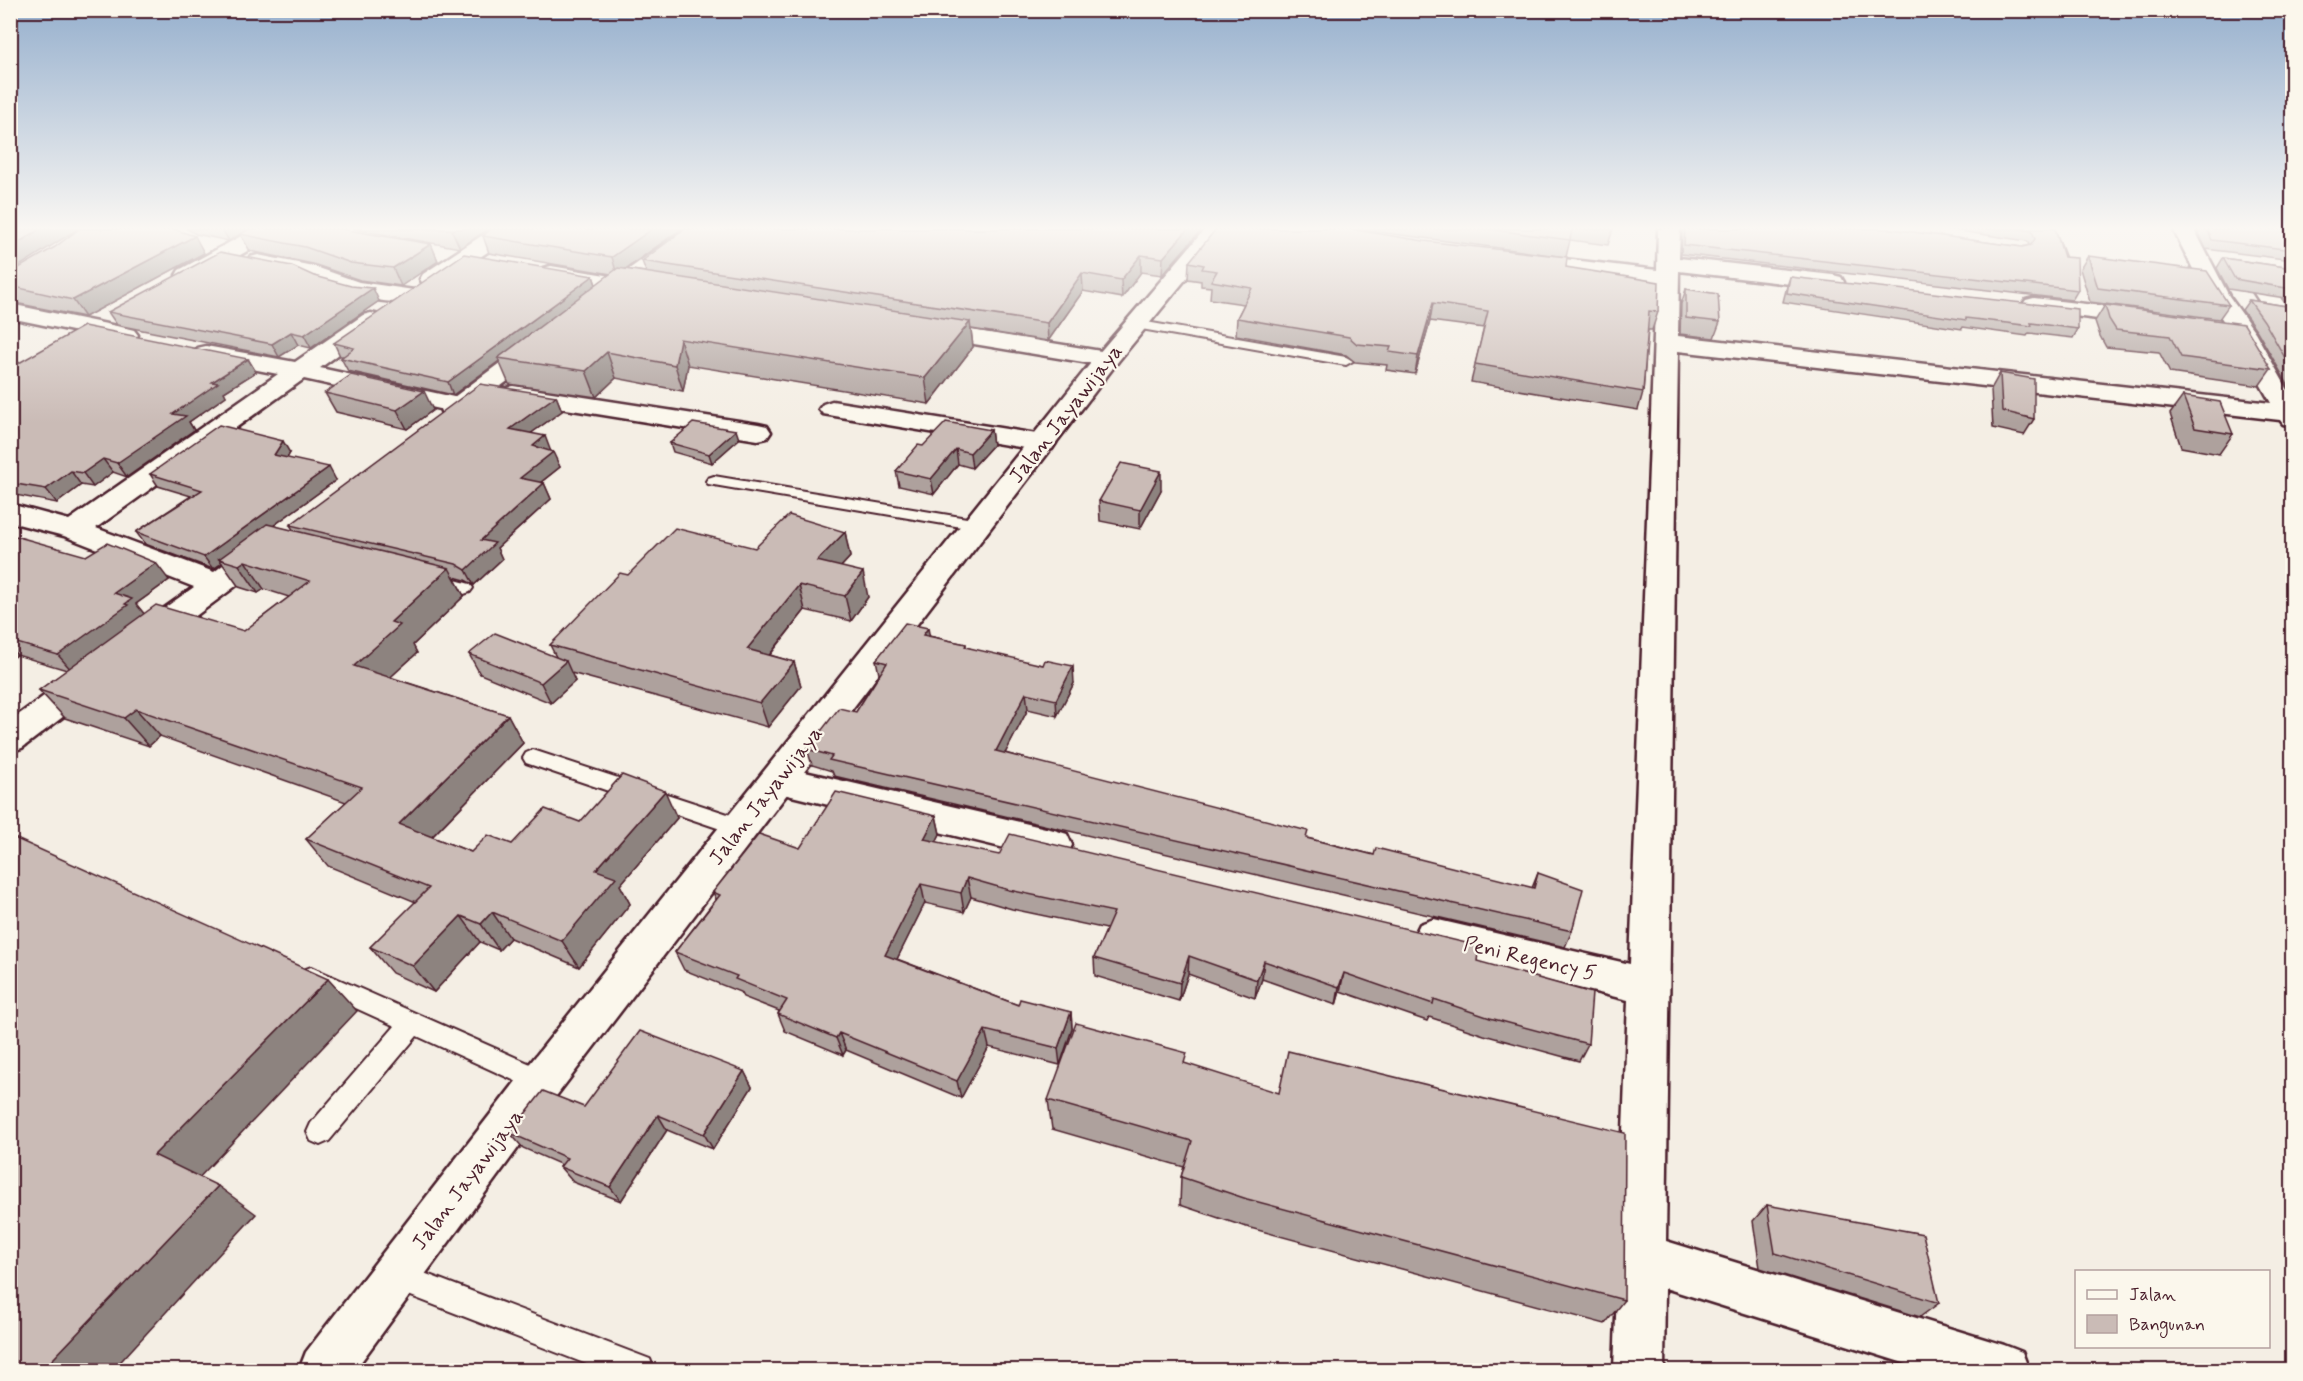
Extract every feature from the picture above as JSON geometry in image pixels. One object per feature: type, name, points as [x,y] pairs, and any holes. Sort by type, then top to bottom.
[{"type":"street","points":[[394,293],[406,295]]},
{"type":"street","points":[[594,305],[609,293]]},
{"type":"street","name":"Jalan Jayawijaya","points":[[324,1371],[542,1081],[1107,359],[1161,293]]},
{"type":"street","points":[[1639,1371],[1667,293]]},
{"type":"street","points":[[2217,293],[2243,332],[2291,415]]},
{"type":"street","points":[[74,530],[406,295]]},
{"type":"street","points":[[2218,297],[2276,300]]},
{"type":"street","points":[[2008,302],[2167,321]]},
{"type":"street","points":[[10,310],[146,340]]},
{"type":"street","points":[[60,345],[119,311]]},
{"type":"street","points":[[906,327],[1107,359]]},
{"type":"street","points":[[2210,328],[2243,332]]},
{"type":"street","points":[[430,428],[556,333]]},
{"type":"street","points":[[1666,342],[2291,415]]},
{"type":"street","points":[[179,348],[302,370],[459,406]]},
{"type":"street","points":[[2268,375],[2292,379]]},
{"type":"street","points":[[482,389],[758,432]]},
{"type":"street","points":[[832,409],[1043,443]]},
{"type":"street","points":[[10,513],[74,530],[215,584]]},
{"type":"street","points":[[10,739],[215,584],[283,540]]},
{"type":"street","points":[[779,780],[1082,852]]},
{"type":"street","name":"Peni Regency 5","points":[[1396,927],[1650,987]]},
{"type":"street","points":[[1642,1257],[2004,1371]]},
{"type":"lane","points":[[1135,324],[1346,362]]},
{"type":"lane","points":[[714,482],[979,525]]},
{"type":"lane","points":[[420,577],[464,588]]},
{"type":"lane","points":[[533,758],[741,827]]},
{"type":"lane","points":[[288,966],[542,1081]]},
{"type":"lane","points":[[320,1132],[412,1024]]},
{"type":"lane","points":[[395,1276],[639,1371]]},
{"type":"building","points":[[44,293],[85,293],[73,300]]},
{"type":"building","points":[[143,293],[365,293],[304,335],[291,332],[272,344],[108,312]]},
{"type":"building","points":[[406,293],[569,293],[448,382],[341,358],[354,348],[334,343]]},
{"type":"building","points":[[584,293],[784,293],[970,322],[925,378],[680,339],[675,365],[607,352],[586,371],[498,358]]},
{"type":"building","points":[[854,293],[1068,293],[1047,323]]},
{"type":"building","points":[[1249,293],[1659,293],[1658,312],[1649,311],[1643,392],[1475,364],[1488,311],[1433,303],[1418,356],[1389,352],[1391,347],[1357,344],[1349,337],[1237,318]]},
{"type":"building","points":[[1686,293],[1718,294],[1720,322],[1686,318]]},
{"type":"building","points":[[1790,293],[1938,293],[2078,309],[2078,329],[2031,323],[2032,326],[1966,318],[1966,320]]},
{"type":"building","points":[[2140,293],[2222,293],[2229,305]]},
{"type":"building","points":[[2249,300],[2292,307],[2292,370],[2264,321]]},
{"type":"building","points":[[2105,305],[2244,324],[2271,369],[2181,357],[2170,336],[2116,330],[2109,319]]},
{"type":"building","points":[[84,326],[248,359],[212,382],[218,383],[173,414],[186,416],[117,463],[103,459],[83,473],[71,471],[46,489],[10,483],[10,368]]},
{"type":"building","points":[[2000,373],[2034,379],[2034,419],[2002,411]]},
{"type":"building","points":[[351,375],[424,391],[397,410],[325,393]]},
{"type":"building","points":[[480,384],[556,396],[510,429],[545,436],[533,446],[553,452],[520,478],[544,483],[481,540],[495,543],[466,570],[456,564],[290,525]]},
{"type":"building","points":[[2183,396],[2220,402],[2233,434],[2195,428]]},
{"type":"building","points":[[946,422],[991,430],[970,453],[956,449],[931,479],[896,471],[918,445],[923,446]]},
{"type":"building","points":[[693,423],[736,430],[709,454],[670,443]]},
{"type":"building","points":[[219,425],[283,441],[274,455],[329,467],[204,557],[136,532],[202,490],[150,474]]},
{"type":"building","points":[[1121,463],[1161,471],[1140,510],[1099,501]]},
{"type":"building","points":[[789,515],[845,532],[817,561],[863,572],[845,596],[799,585],[747,649],[794,662],[760,703],[550,645],[620,573],[628,575],[675,528],[755,548]]},
{"type":"building","points":[[267,524],[449,568],[391,622],[400,625],[354,666],[508,715],[399,824],[471,852],[488,835],[512,844],[545,809],[580,822],[622,775],[665,791],[596,870],[616,877],[562,941],[492,912],[481,924],[461,916],[413,966],[370,947],[429,888],[306,839],[362,787],[136,709],[124,718],[39,690],[156,605],[244,631],[310,581],[245,561],[239,565],[219,559]]},
{"type":"building","points":[[15,536],[86,556],[107,543],[156,563],[114,593],[132,599],[125,604],[128,605],[58,655],[10,641],[10,539]]},
{"type":"building","points":[[905,623],[928,628],[923,635],[966,644],[965,647],[1043,665],[1045,660],[1073,666],[1056,700],[1026,693],[996,751],[1308,831],[1306,838],[1374,855],[1376,848],[1534,888],[1538,873],[1583,889],[1572,931],[829,760],[832,756],[807,749],[839,708],[856,712],[887,663],[876,660]]},
{"type":"building","points":[[495,633],[566,661],[541,683],[469,654]]},
{"type":"building","points":[[836,792],[936,816],[924,839],[999,855],[1010,834],[1479,946],[1477,961],[1592,993],[1588,1044],[1490,1018],[1434,999],[1433,1004],[1344,973],[1339,987],[1264,961],[1257,980],[1189,956],[1180,983],[1094,958],[1114,912],[1009,890],[967,878],[961,893],[921,884],[885,955],[1018,1005],[1020,999],[1071,1012],[1058,1048],[985,1030],[957,1081],[839,1033],[836,1038],[778,1014],[787,1000],[735,979],[737,976],[675,952],[720,895],[713,892],[759,834],[800,848]]},
{"type":"building","points":[[10,836],[328,979],[154,1155],[218,1186],[51,1361],[67,1371],[10,1371]]},
{"type":"building","points":[[1076,1023],[1187,1053],[1184,1063],[1279,1093],[1288,1051],[1625,1133],[1624,1300],[1247,1199],[1181,1177],[1192,1141],[1048,1100]]},
{"type":"building","points":[[640,1031],[744,1071],[704,1134],[658,1115],[610,1187],[560,1167],[567,1158],[510,1133],[543,1091],[584,1107]]},
{"type":"building","points":[[1767,1205],[1923,1234],[1939,1303],[1775,1253]]}]
